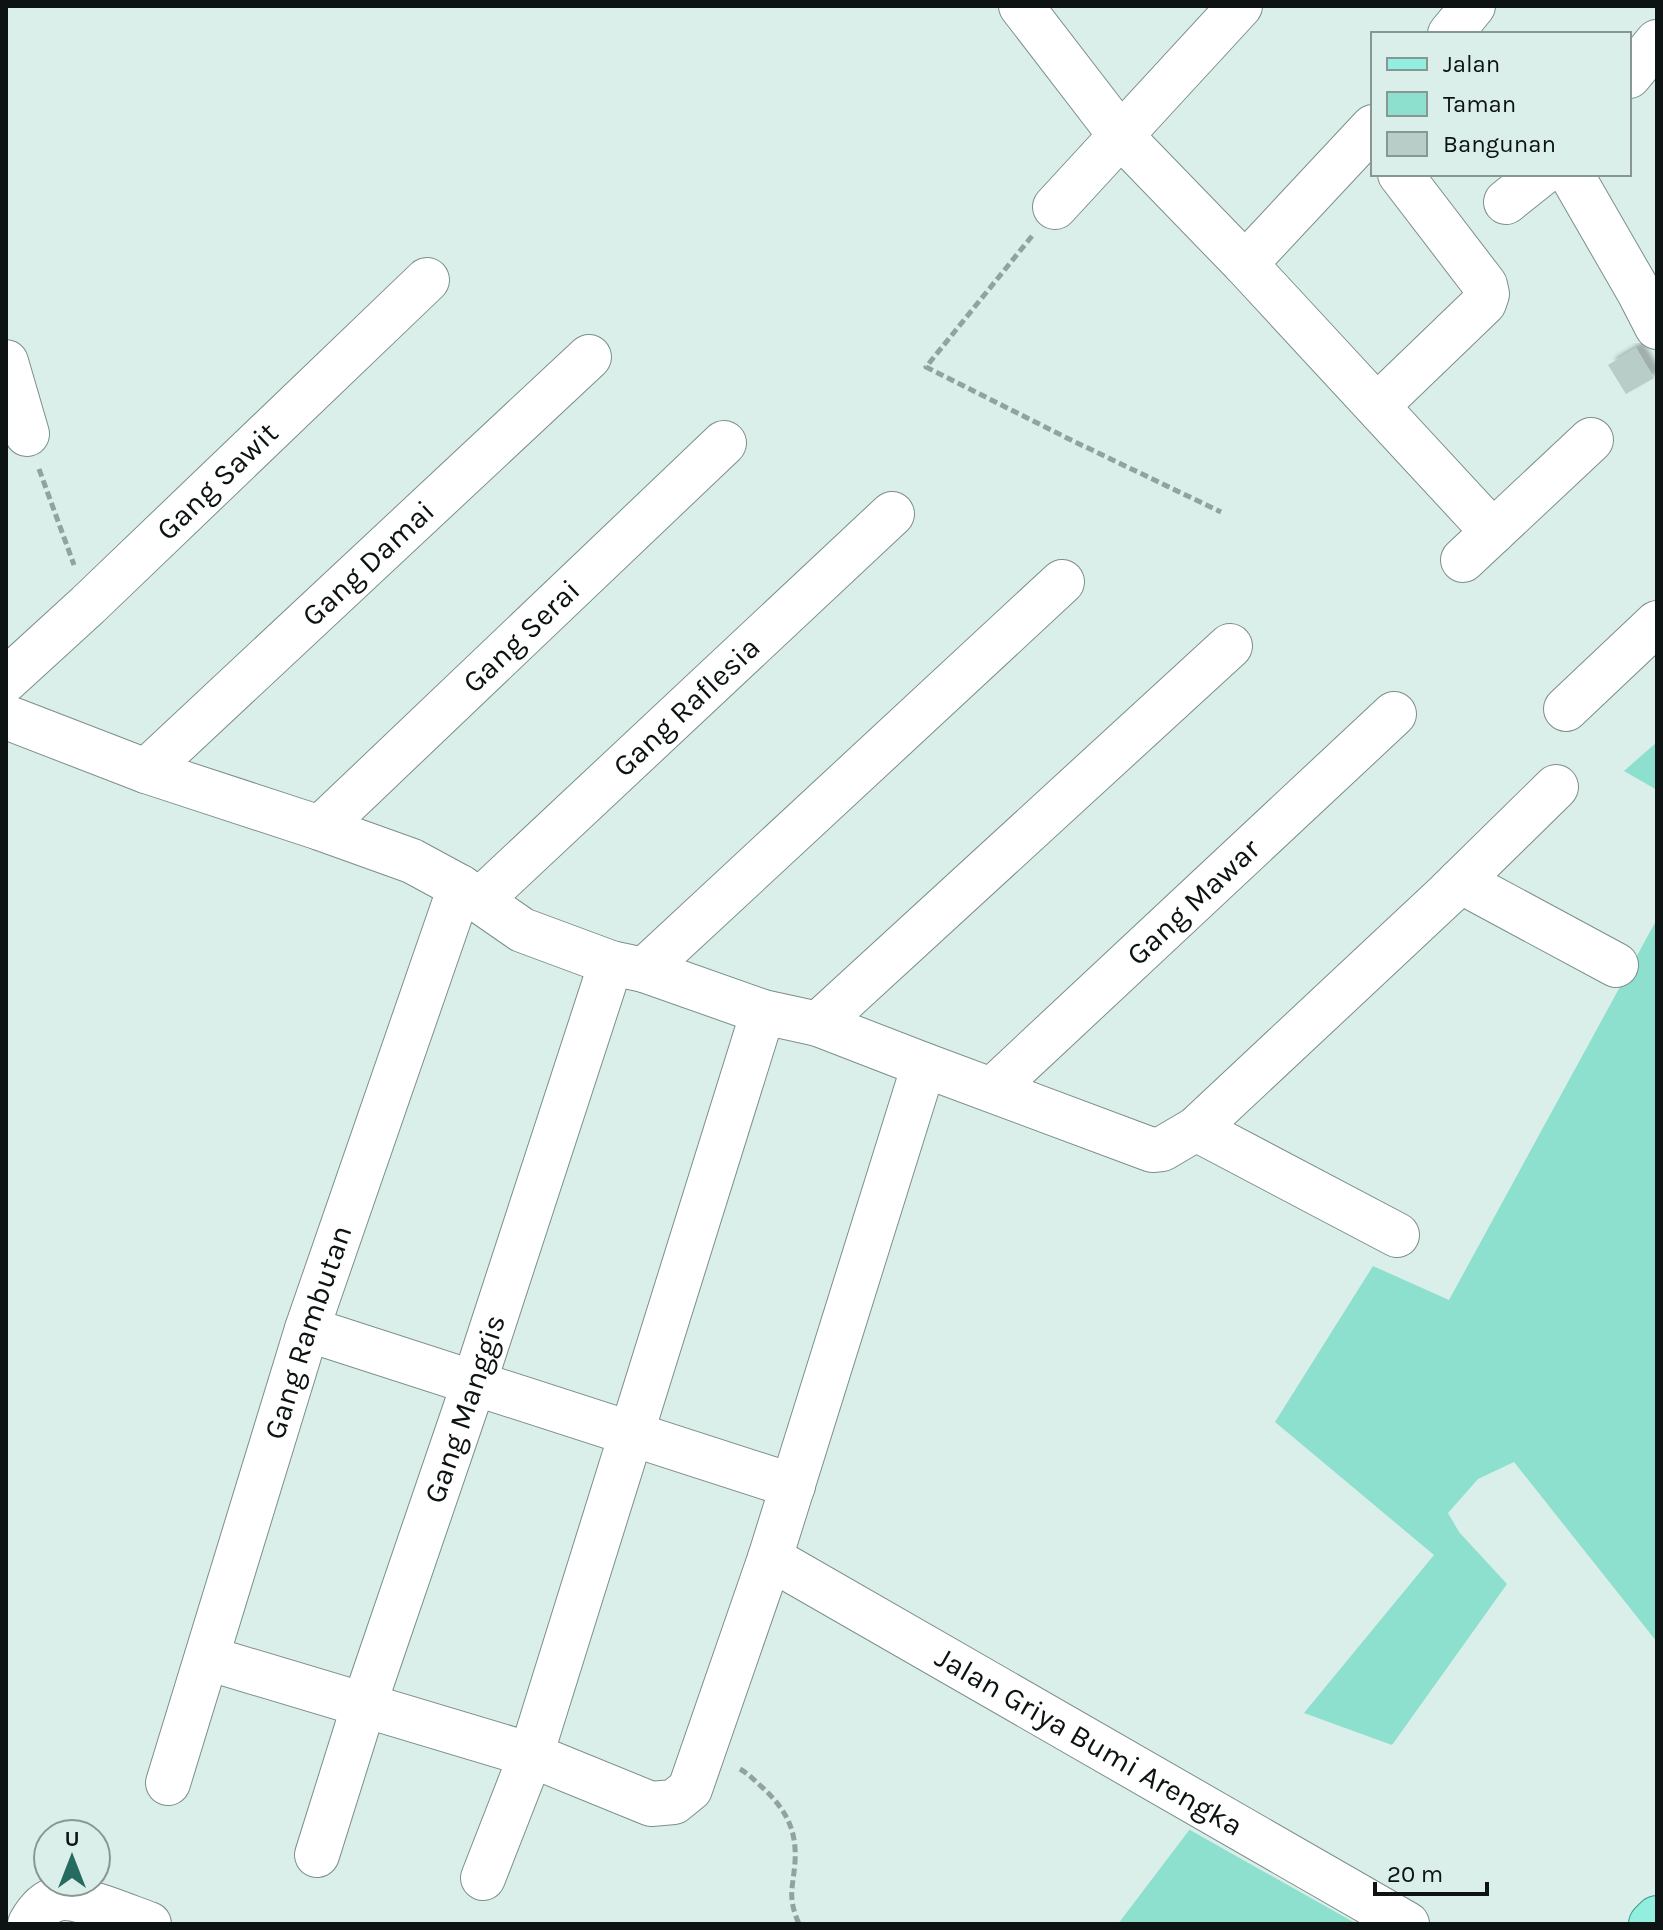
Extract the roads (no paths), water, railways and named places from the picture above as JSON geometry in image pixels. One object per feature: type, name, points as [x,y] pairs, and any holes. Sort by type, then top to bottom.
[{"type":"main road","points":[[1651,1924],[1657,1918]]},
{"type":"street","points":[[1021,6],[1121,136],[1377,406],[1478,546],[1591,440]]},
{"type":"street","points":[[1055,207],[1240,6]]},
{"type":"street","points":[[1452,32],[1473,6]]},
{"type":"street","points":[[1631,74],[1657,42]]},
{"type":"street","points":[[1245,264],[1371,133]]},
{"type":"street","points":[[1377,406],[1484,303],[1487,294],[1485,285],[1402,176]]},
{"type":"street","points":[[1506,202],[1538,176]]},
{"type":"street","points":[[1572,176],[1651,297]]},
{"type":"street","name":"Gang Sawit","points":[[6,680],[427,280]]},
{"type":"street","name":"Gang Damai","points":[[146,771],[589,357]]},
{"type":"street","points":[[6,362],[27,434]]},
{"type":"street","name":"Gang Serai","points":[[320,828],[724,443]]},
{"type":"street","name":"Gang Raflesia","points":[[469,894],[892,514]]},
{"type":"street","points":[[628,967],[1062,582]]},
{"type":"street","points":[[1566,709],[1657,623]]},
{"type":"street","points":[[818,1024],[1230,646]]},
{"type":"street","name":"Gang Mawar","points":[[993,1089],[1394,714]]},
{"type":"street","points":[[6,717],[146,771],[412,861],[522,930],[763,1012],[818,1024],[1152,1150],[1162,1149],[1196,1129],[1556,787]]},
{"type":"street","points":[[1460,881],[1616,965]]},
{"type":"street","name":"Gang Rambutan","points":[[168,1783],[307,1329],[469,894]]},
{"type":"street","name":"Gang Manggis","points":[[317,1855],[364,1705],[474,1383],[628,967]]},
{"type":"street","points":[[483,1878],[531,1755],[763,1012]]},
{"type":"street","points":[[207,1658],[531,1755],[651,1804],[674,1802],[690,1789],[770,1558],[924,1065]]},
{"type":"street","points":[[1196,1129],[1397,1235]]},
{"type":"street","points":[[307,1329],[793,1486]]},
{"type":"street","name":"Jalan Griya Bumi Arengka","points":[[770,1558],[1407,1924]]},
{"type":"street","points":[[30,1924],[47,1902],[59,1898],[72,1898],[149,1924]]}]
